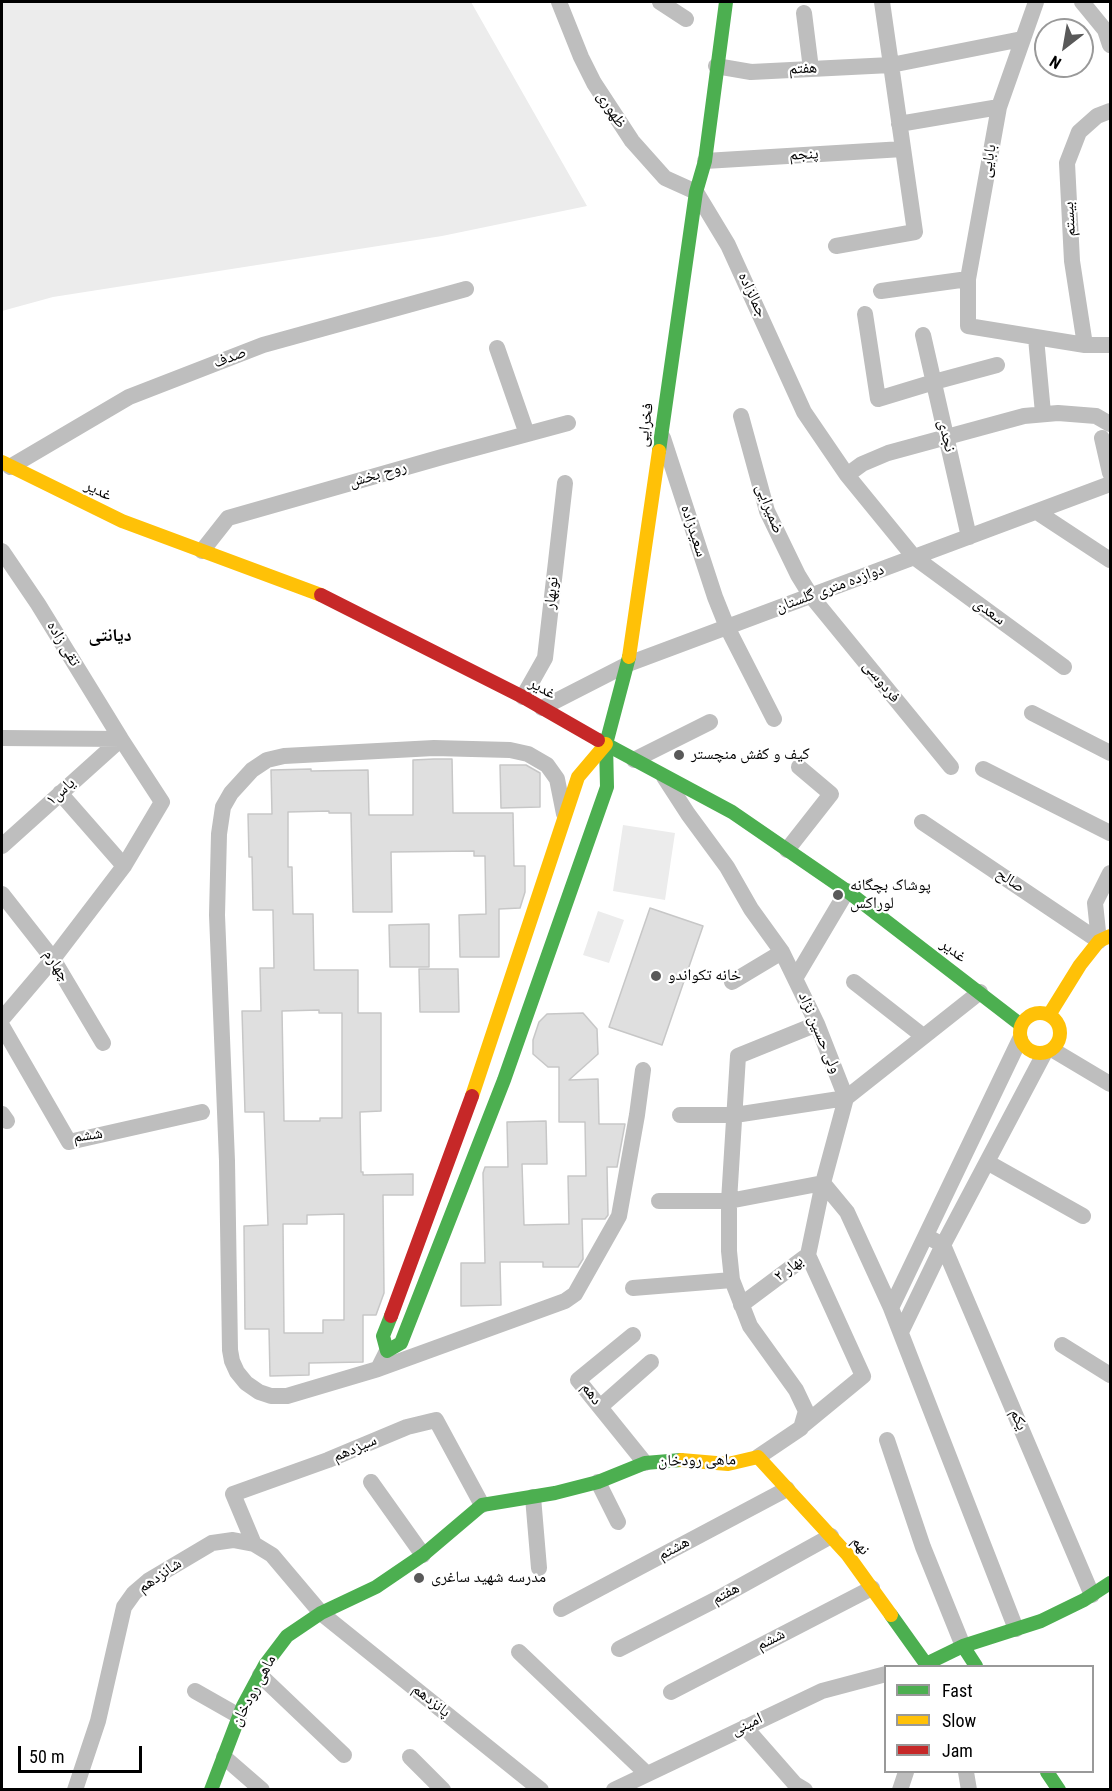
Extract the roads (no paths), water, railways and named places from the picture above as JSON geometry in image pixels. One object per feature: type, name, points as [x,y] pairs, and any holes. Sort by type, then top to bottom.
[{"type":"main road","points":[[696,192],[705,161],[726,2]]},
{"type":"main road","name":"فخرایی","points":[[628,664],[696,192]]},
{"type":"main road","name":"غدیر","points":[[6,465],[122,521],[329,598],[523,697],[732,812],[847,891],[980,992],[1021,1032]]},
{"type":"main road","points":[[606,744],[578,777],[481,1071],[383,1336],[387,1351],[401,1343],[504,1080],[607,787],[606,744],[628,664]]},
{"type":"main road","points":[[1049,1015],[1080,965],[1106,937]]},
{"type":"main road","points":[[1033,1014],[1049,1015],[1057,1021],[1060,1031],[1059,1041],[1048,1052],[1034,1053],[1025,1048],[1021,1032],[1026,1018],[1033,1014]]},
{"type":"main road","name":"ماهی رودخان","points":[[211,1790],[239,1716],[260,1674],[287,1635],[321,1613],[375,1587],[423,1555],[482,1505],[533,1497],[598,1482],[645,1463],[676,1461],[728,1464],[758,1458]]},
{"type":"main road","name":"نهم","points":[[758,1458],[847,1554],[923,1665]]},
{"type":"main road","points":[[926,1665],[963,1646],[1041,1621],[1092,1595],[1110,1583]]},
{"type":"main road","points":[[963,1646],[975,1665]]},
{"type":"main road","points":[[1048,1773],[1059,1790]]},
{"type":"street","name":"ظهوری","points":[[559,2],[581,57],[594,82],[632,141],[665,178],[696,192]]},
{"type":"street","points":[[660,2],[686,19]]},
{"type":"street","points":[[836,246],[915,232],[882,2]]},
{"type":"street","name":"بابایی","points":[[1036,2],[999,107],[968,279],[968,326],[1036,338]]},
{"type":"street","points":[[1082,2],[1105,30],[1110,45]]},
{"type":"street","points":[[804,13],[810,69]]},
{"type":"street","name":"هفتم","points":[[716,66],[751,72],[891,65],[1022,39]]},
{"type":"street","points":[[899,124],[999,107]]},
{"type":"street","name":"بیستم","points":[[1085,345],[1072,261],[1067,163],[1079,132],[1097,117],[1110,111]]},
{"type":"street","name":"پنجم","points":[[705,161],[903,149]]},
{"type":"street","name":"جمالزاده","points":[[696,192],[728,244],[804,412],[847,475],[914,557]]},
{"type":"street","points":[[881,291],[968,279]]},
{"type":"street","name":"صدف","points":[[6,465],[129,397],[262,345],[466,289]]},
{"type":"street","points":[[865,314],[878,399],[998,366]]},
{"type":"street","name":"نجدی","points":[[924,335],[969,537]]},
{"type":"street","points":[[1043,413],[1036,338],[1085,345],[1110,345]]},
{"type":"street","points":[[497,348],[527,434]]},
{"type":"street","points":[[847,475],[888,453],[1024,416],[1043,413],[1096,416],[1106,431],[1110,473]]},
{"type":"street","name":"ضمیرایی","points":[[741,416],[767,511],[798,575],[811,596]]},
{"type":"street","name":"روح بخش","points":[[202,550],[228,518],[568,423]]},
{"type":"street","name":"سعیدزاده","points":[[661,434],[715,597],[727,627],[774,719]]},
{"type":"street","name":"نوبهار","points":[[523,697],[545,658],[565,483]]},
{"type":"street","name":"دوازده متری گلستان","points":[[542,708],[628,664],[1110,484]]},
{"type":"street","points":[[1037,512],[1110,560]]},
{"type":"street","name":"تقی زاده","points":[[2,551],[38,604],[162,802],[124,866]]},
{"type":"street","name":"سعدی","points":[[914,557],[1064,667]]},
{"type":"street","name":"فردوسی","points":[[811,596],[951,767]]},
{"type":"street","points":[[1032,713],[1110,753]]},
{"type":"street","points":[[634,760],[710,722]]},
{"type":"street","points":[[2,738],[121,739]]},
{"type":"street","name":"یاس۱","points":[[2,846],[121,739]]},
{"type":"street","points":[[565,818],[557,778],[547,765],[528,754],[510,750],[434,748],[284,756],[267,760],[252,770],[236,786],[223,807],[219,827],[217,915],[227,1161],[230,1350],[237,1372],[246,1383],[259,1392],[272,1396],[287,1396],[378,1369],[565,1301],[575,1294],[619,1215],[643,1070]]},
{"type":"street","points":[[787,849],[831,794],[799,768]]},
{"type":"street","points":[[983,769],[1110,833]]},
{"type":"street","name":"ولی حسین نژاد","points":[[664,776],[782,952],[818,1024],[846,1098]]},
{"type":"street","points":[[2,1019],[53,959],[124,866],[60,793]]},
{"type":"street","name":"صالح","points":[[922,822],[1106,937]]},
{"type":"street","points":[[1106,937],[1095,903],[1110,873]]},
{"type":"street","points":[[795,977],[847,891]]},
{"type":"street","name":"چهارم","points":[[2,894],[53,959],[103,1043]]},
{"type":"street","points":[[732,982],[782,952]]},
{"type":"street","points":[[854,982],[922,1036]]},
{"type":"street","points":[[680,1115],[735,1115],[846,1098],[980,992]]},
{"type":"street","points":[[801,1428],[806,1411],[803,1401],[750,1326],[732,1280],[729,1251],[729,1201],[738,1056],[818,1024]]},
{"type":"street","name":"ششم","points":[[2,1026],[69,1142],[202,1112]]},
{"type":"street","points":[[891,1308],[1021,1032]]},
{"type":"street","points":[[901,1332],[943,1245],[1048,1052],[1110,1084]]},
{"type":"street","points":[[481,1071],[504,1080]]},
{"type":"street","points":[[823,1183],[846,1098]]},
{"type":"street","points":[[987,1162],[1083,1216]]},
{"type":"street","points":[[658,1201],[729,1201],[823,1183]]},
{"type":"street","points":[[823,1183],[847,1212],[891,1308],[1016,1629]]},
{"type":"street","name":"بهار ۲","points":[[741,1305],[808,1255],[823,1183]]},
{"type":"street","points":[[926,1236],[943,1245]]},
{"type":"street","name":"یکم","points":[[943,1245],[1092,1595]]},
{"type":"street","name":"ماهی رودخان","points":[[758,1458],[801,1428],[863,1376],[808,1255]]},
{"type":"street","points":[[633,1288],[732,1280]]},
{"type":"street","name":"دهم","points":[[633,1335],[578,1380],[645,1463]]},
{"type":"street","points":[[1062,1345],[1110,1376]]},
{"type":"street","points":[[378,1369],[387,1351]]},
{"type":"street","points":[[600,1407],[651,1362]]},
{"type":"street","name":"سیزدهم","points":[[254,1544],[233,1494],[328,1461],[407,1426],[436,1420],[482,1505]]},
{"type":"street","points":[[887,1440],[923,1547],[963,1646]]},
{"type":"street","points":[[371,1482],[423,1555]]},
{"type":"street","points":[[598,1482],[618,1522]]},
{"type":"street","name":"هشتم","points":[[561,1609],[787,1489]]},
{"type":"street","points":[[533,1497],[539,1568]]},
{"type":"street","name":"هفتم","points":[[620,1649],[831,1536]]},
{"type":"street","name":"شانزدهم","points":[[75,1790],[98,1721],[124,1607],[134,1593],[148,1581],[213,1543],[233,1540],[254,1544]]},
{"type":"street","points":[[254,1544],[272,1555],[321,1613]]},
{"type":"street","name":"ششم","points":[[671,1692],[872,1588]]},
{"type":"street","name":"پانزدهم","points":[[321,1613],[541,1790]]},
{"type":"street","points":[[519,1652],[646,1773]]},
{"type":"street","points":[[260,1674],[344,1755]]},
{"type":"street","name":"امینی","points":[[614,1790],[822,1690],[884,1674]]},
{"type":"street","points":[[195,1691],[239,1716]]},
{"type":"street","points":[[745,1726],[795,1784],[805,1790]]},
{"type":"street","points":[[224,1756],[262,1790]]},
{"type":"street","points":[[410,1757],[443,1790]]},
{"type":"street","points":[[900,1790],[906,1773]]},
{"type":"street","points":[[966,1773],[969,1790]]},
{"type":"place","name":"کیف و کفش منچستر","points":[[679,755]]},
{"type":"place","name":"پوشاک بچگانه لوراکس","points":[[838,895]]},
{"type":"place","name":"خانه تکواندو","points":[[656,976]]},
{"type":"place","name":"مدرسه شهید ساغری","points":[[419,1578]]},
{"type":"district","name":"دیانتی","points":[[110,636]]}]
